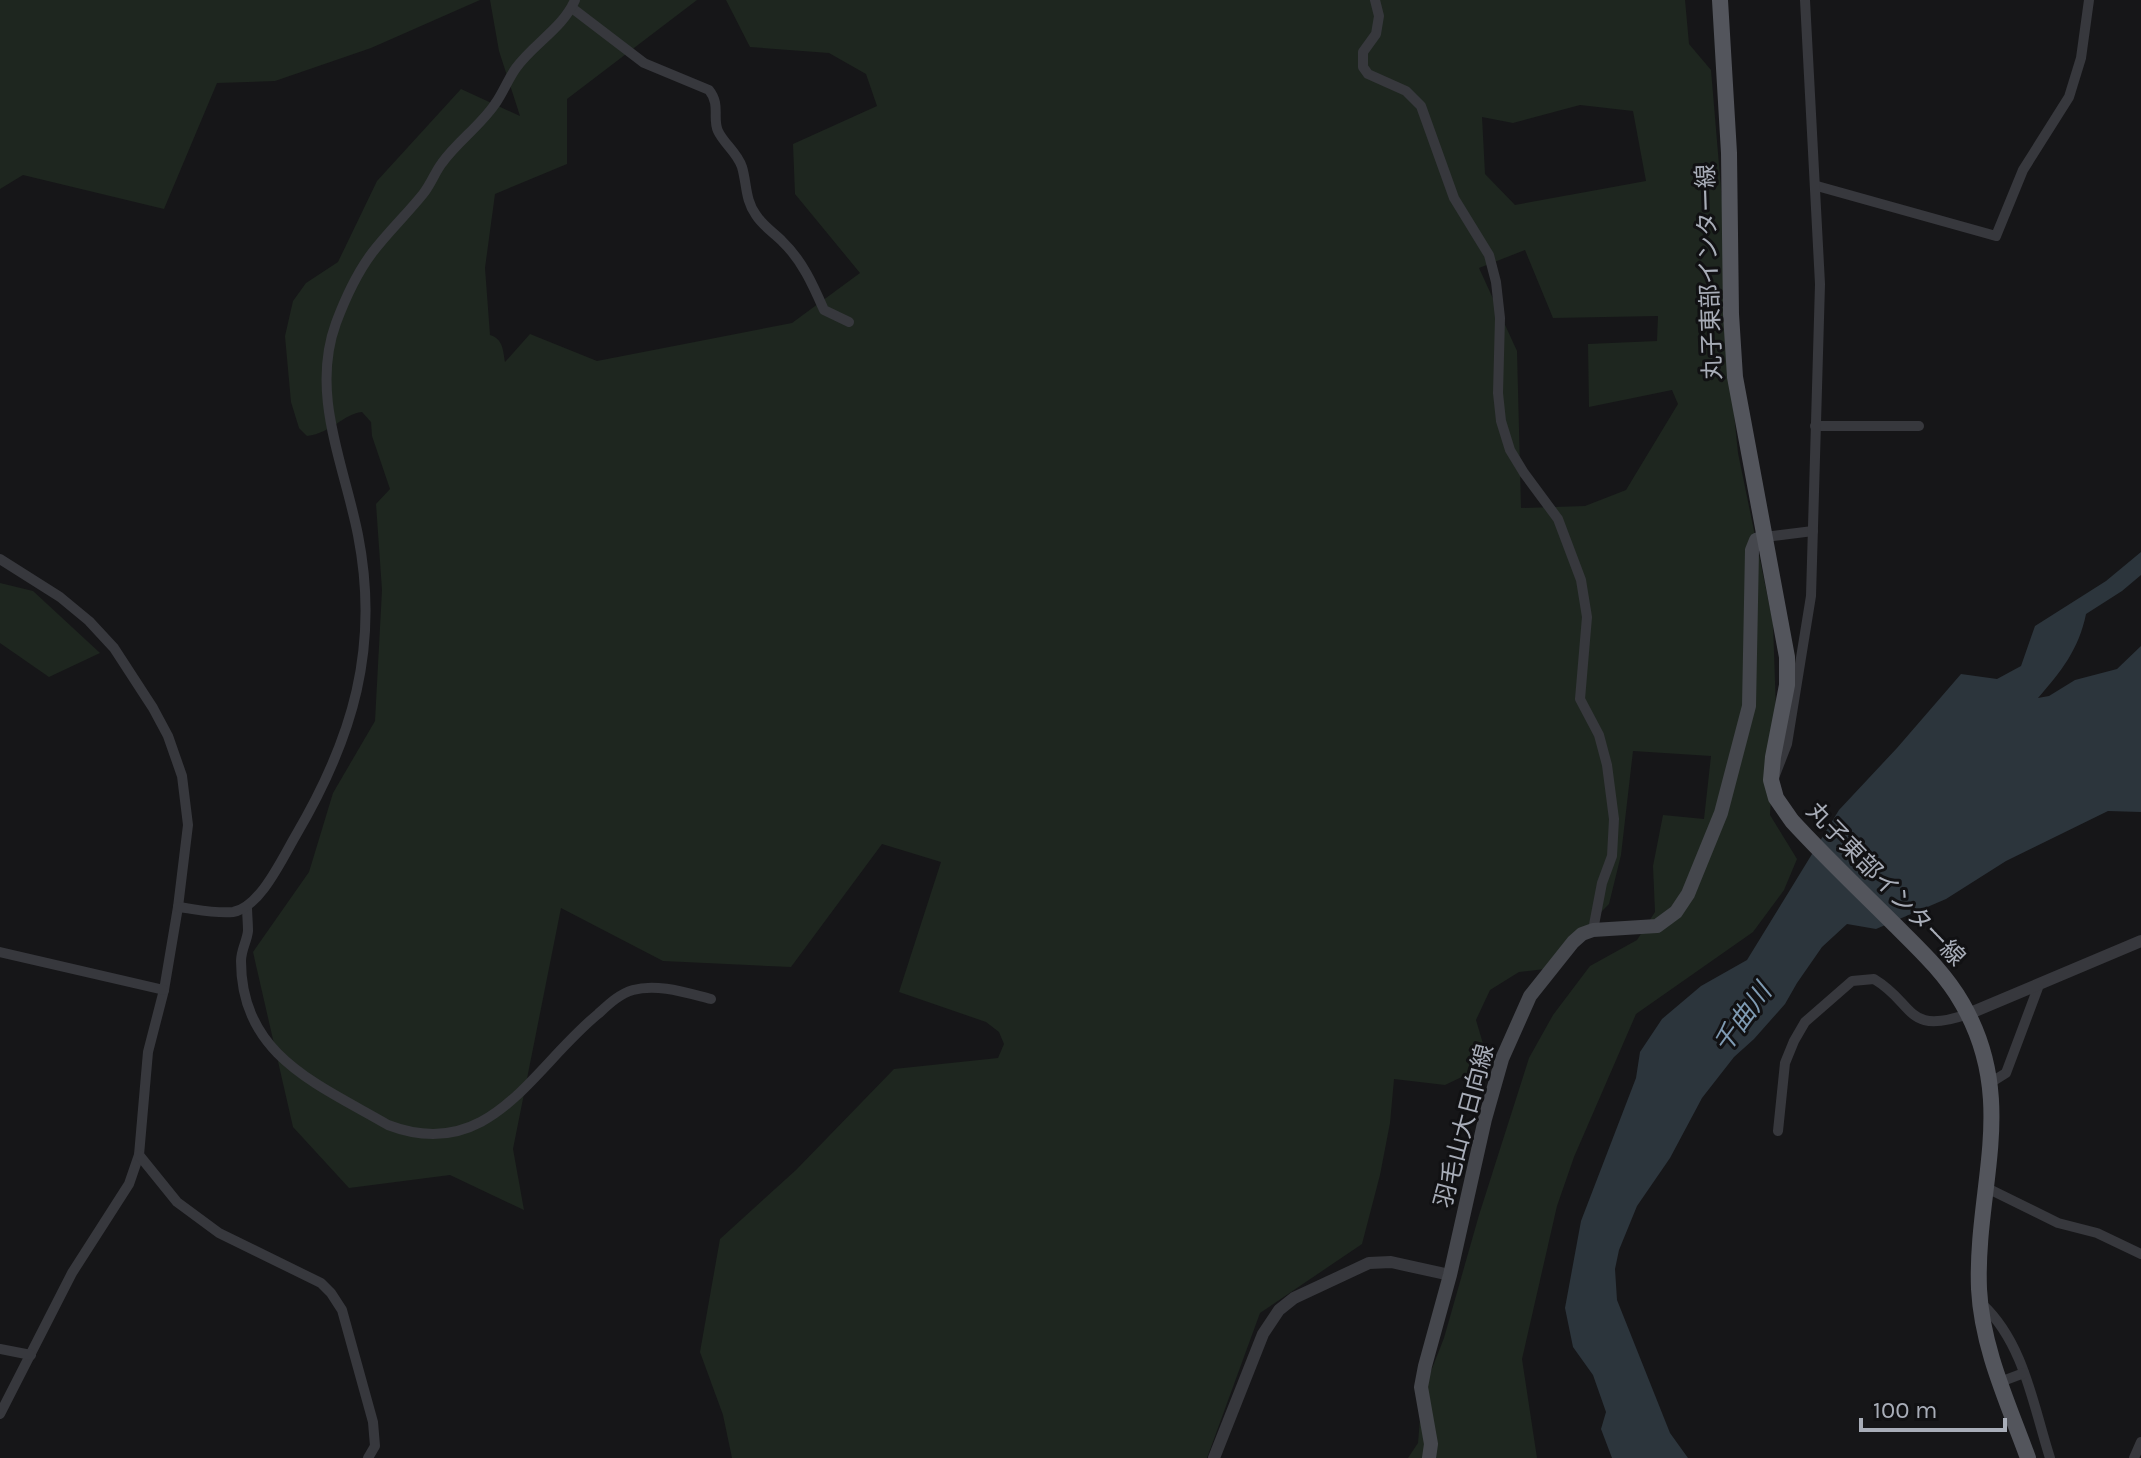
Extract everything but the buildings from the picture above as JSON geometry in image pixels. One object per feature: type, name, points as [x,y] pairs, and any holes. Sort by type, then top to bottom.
[{"type":"main road","name":"丸子東部インター線","points":[[1720,0],[1729,153],[1735,377],[1787,657],[1787,685],[1771,780],[1781,808],[1946,980],[1968,1014],[1984,1055],[1990,1083],[1992,1133],[1979,1273],[1980,1303],[1988,1345],[2028,1458]]},
{"type":"main road","points":[[1593,930],[1657,926],[1676,912],[1688,894],[1721,813],[1749,706],[1752,550],[1756,540],[1765,537]]},
{"type":"main road","name":"羽毛山大日向線","points":[[1429,1458],[1431,1444],[1421,1387],[1502,1059],[1530,996],[1573,942],[1593,930]]},
{"type":"street","points":[[1375,0],[1379,16],[1376,34],[1363,52],[1363,67],[1368,74],[1406,91],[1421,106],[1454,198],[1489,255],[1500,318],[1498,393],[1501,421],[1510,450],[1558,519],[1581,580],[1587,617],[1580,699],[1599,735],[1607,765],[1614,819],[1612,856],[1602,883],[1593,930]]},
{"type":"street","points":[[1771,780],[1781,764],[1790,728],[1811,596],[1820,284],[1805,0]]},
{"type":"street","points":[[1817,186],[1996,236],[2023,170],[2069,97],[2081,58],[2089,0]]},
{"type":"street","points":[[178,907],[233,912],[247,906],[270,879],[313,807],[352,712],[360,679],[367,622],[366,591],[358,536],[326,395],[327,355],[336,322],[372,253],[425,192],[442,162],[494,106],[517,66],[574,4],[644,63],[709,90],[714,96],[717,111],[716,127],[742,166],[751,208],[767,229],[797,258],[824,310],[849,322]]},
{"type":"street","points":[[1815,426],[1919,426]]},
{"type":"street","points":[[1765,537],[1813,531]]},
{"type":"street","points":[[0,559],[60,597],[89,621],[114,648],[168,736],[182,776],[188,825],[164,990],[148,1052],[139,1155],[129,1184],[72,1273],[0,1414]]},
{"type":"street","points":[[247,906],[248,934],[243,948],[242,971],[245,995],[262,1037],[275,1054],[295,1069],[405,1132],[438,1136],[456,1134],[494,1114],[620,995],[634,989],[648,988],[711,999]]},
{"type":"street","points":[[1778,1131],[1785,1063],[1794,1041],[1805,1022],[1852,981],[1874,979],[1908,1013],[1924,1021],[1942,1021],[1968,1014],[2141,941]]},
{"type":"street","points":[[0,952],[164,990]]},
{"type":"street","points":[[1990,1083],[2006,1073],[2039,985]]},
{"type":"street","points":[[139,1155],[177,1202],[219,1233],[321,1283],[331,1293],[342,1310],[373,1422],[375,1446],[368,1458]]},
{"type":"street","points":[[1987,1188],[2058,1223],[2097,1233],[2141,1254]]},
{"type":"street","points":[[1214,1458],[1263,1334],[1279,1310],[1294,1298],[1369,1263],[1391,1262],[1450,1275]]},
{"type":"street","points":[[1980,1303],[1996,1317],[2009,1336],[2024,1373],[2050,1458]]},
{"type":"street","points":[[1988,1345],[2009,1336]]},
{"type":"street","points":[[0,1349],[31,1355]]},
{"type":"street","points":[[2000,1382],[2024,1373]]},
{"type":"street","points":[[2134,1458],[2141,1442]]},
{"type":"shaded area","points":[[0,0],[480,0],[371,48],[275,81],[217,83],[164,209],[23,175],[0,189]]},
{"type":"shaded area","points":[[490,0],[697,0],[567,99],[567,164],[495,194],[485,268],[490,335],[500,342],[505,362],[530,334],[597,361],[792,323],[860,273],[795,194],[793,144],[877,106],[866,74],[829,53],[750,47],[726,0],[1685,0],[1689,44],[1711,70],[1724,224],[1724,315],[1738,453],[1773,623],[1776,711],[1770,815],[1797,859],[1784,890],[1753,932],[1636,1014],[1574,1157],[1557,1206],[1522,1359],[1537,1458],[1408,1458],[1418,1443],[1422,1394],[1444,1338],[1529,1058],[1553,1015],[1590,966],[1637,940],[1655,912],[1653,866],[1663,815],[1704,819],[1711,756],[1633,751],[1621,855],[1609,904],[1545,969],[1519,972],[1490,990],[1476,1020],[1489,1064],[1445,1085],[1394,1079],[1380,1175],[1362,1244],[1260,1313],[1207,1458],[732,1458],[723,1415],[700,1352],[720,1239],[796,1170],[894,1069],[998,1058],[1004,1044],[999,1032],[986,1022],[899,992],[941,862],[882,844],[791,967],[663,961],[561,908],[513,1149],[524,1210],[450,1175],[349,1188],[293,1127],[253,952],[309,872],[333,793],[375,721],[382,590],[376,504],[390,489],[372,436],[371,422],[362,412],[316,434],[307,436],[299,428],[291,402],[285,336],[293,301],[306,283],[338,262],[377,181],[461,89],[520,116],[499,51]],"holes":[[[1580,105],[1633,111],[1646,181],[1515,205],[1485,174],[1482,117],[1513,123]],[[1525,250],[1553,318],[1658,316],[1657,341],[1588,344],[1589,407],[1672,390],[1678,404],[1626,490],[1585,506],[1521,508],[1517,351],[1479,268]]]},
{"type":"shaded area","points":[[0,583],[33,591],[100,653],[49,677],[0,643]]},
{"type":"water","name":"千曲川","points":[[2141,552],[2141,575],[2086,614],[2079,638],[2068,659],[2038,698],[2049,696],[2075,680],[2117,669],[2141,646],[2141,812],[2108,811],[2006,861],[1946,899],[1876,929],[1847,924],[1822,947],[1785,1004],[1734,1057],[1702,1098],[1670,1158],[1637,1206],[1619,1250],[1615,1269],[1617,1300],[1670,1433],[1688,1458],[1612,1458],[1601,1429],[1606,1412],[1593,1375],[1573,1347],[1565,1308],[1581,1221],[1636,1078],[1640,1052],[1662,1019],[1701,986],[1747,960],[1839,810],[1961,674],[1997,679],[2021,666],[2035,626],[2106,581]]}]
